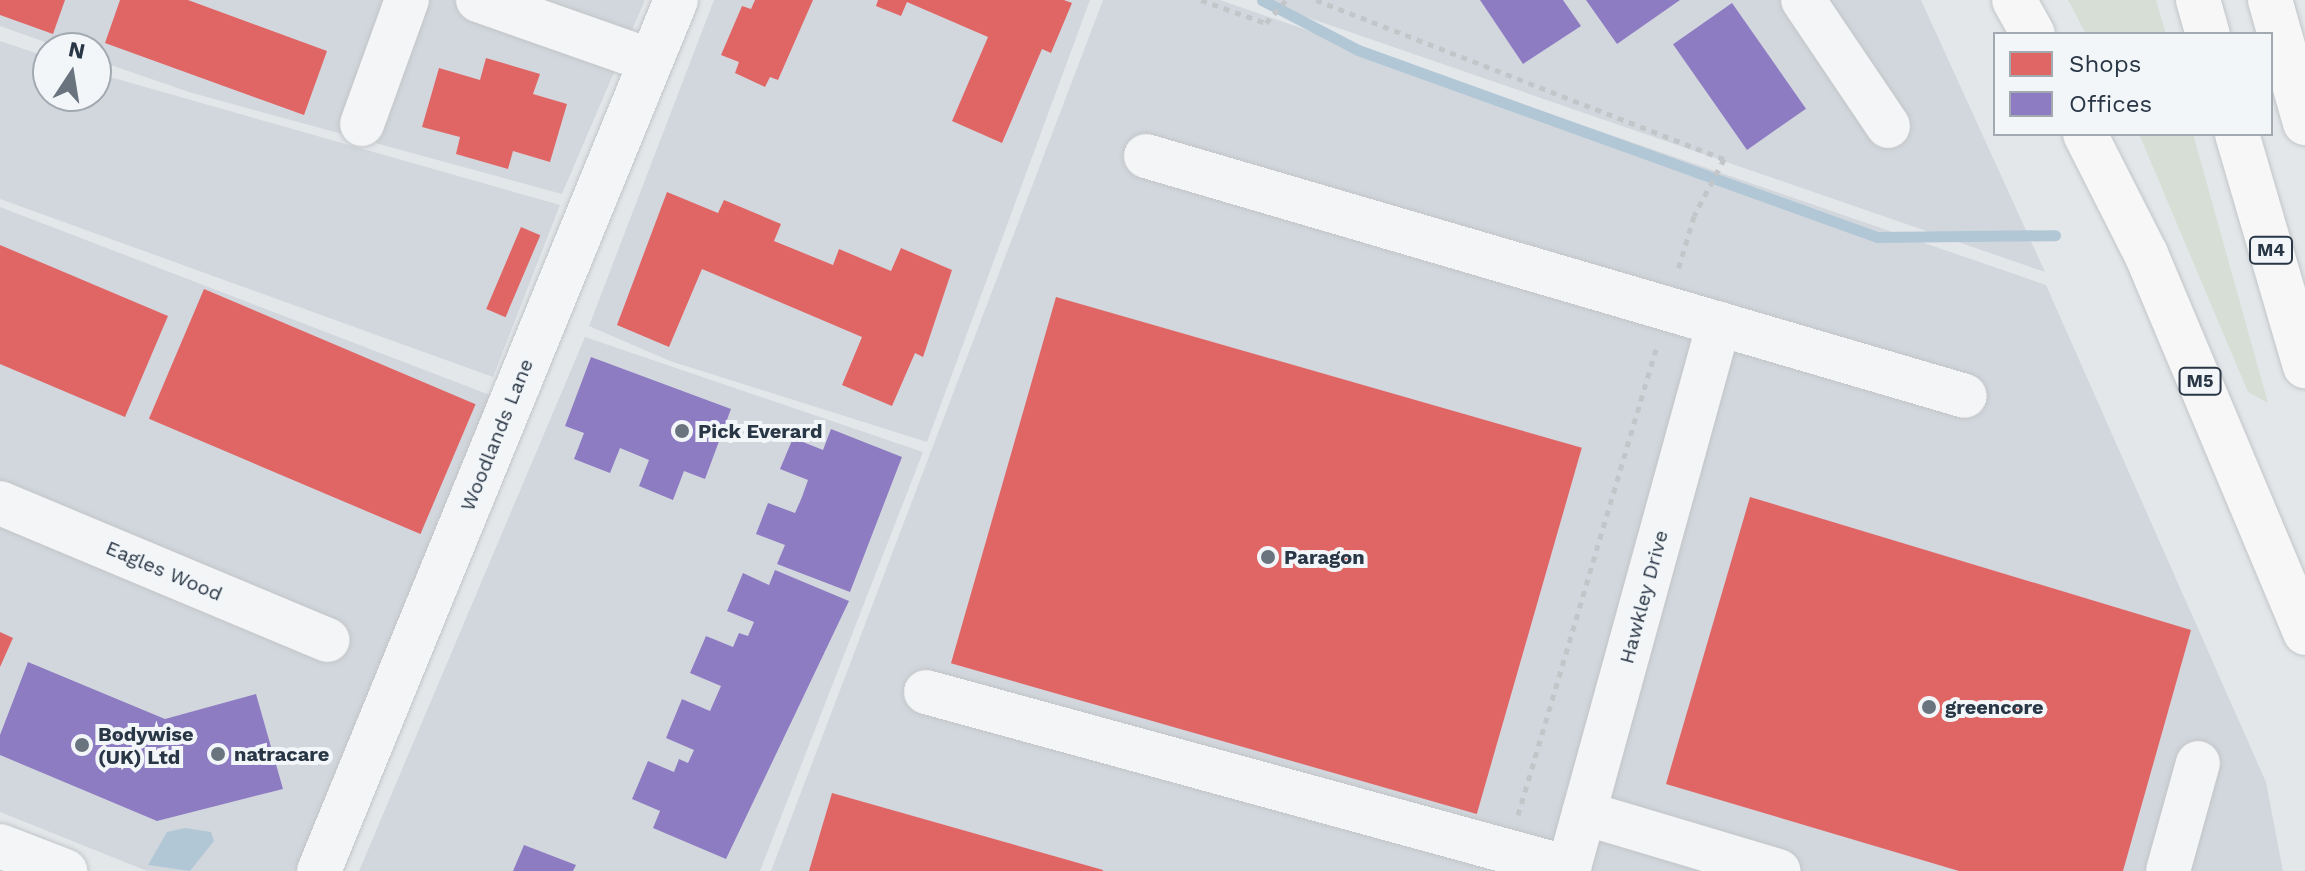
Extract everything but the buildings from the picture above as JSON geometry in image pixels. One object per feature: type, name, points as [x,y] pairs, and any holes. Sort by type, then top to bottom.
[{"type":"highway","points":[[2014,0],[2032,32]]},
{"type":"highway","points":[[2198,0],[2207,32]]},
{"type":"highway","points":[[2270,0],[2305,123]]},
{"type":"highway","name":"M5","points":[[2086,136],[2146,254],[2305,633]]},
{"type":"highway","name":"M4","points":[[2238,136],[2305,366]]},
{"type":"street","points":[[362,124],[407,0]]},
{"type":"street","points":[[478,0],[651,61]]},
{"type":"street","name":"Woodlands Lane","points":[[319,871],[676,0]]},
{"type":"street","points":[[1803,0],[1888,126]]},
{"type":"street","points":[[1146,156],[1965,396]]},
{"type":"street","name":"Hawkley Drive","points":[[1568,870],[1719,323]]},
{"type":"street","name":"Eagles Wood","points":[[0,503],[328,640]]},
{"type":"street","points":[[926,692],[1568,870]]},
{"type":"street","points":[[2168,871],[2198,763]]},
{"type":"street","points":[[1584,813],[1779,871]]},
{"type":"street","points":[[0,846],[65,871]]},
{"type":"path","points":[[1201,0],[1266,23],[1286,0]]},
{"type":"path","points":[[1316,0],[1724,159],[1710,195],[1694,216],[1507,851]]},
{"type":"shaded area","points":[[0,0],[645,0],[562,194],[192,93],[112,66],[112,32],[32,32],[32,37],[0,26]]},
{"type":"shaded area","points":[[714,0],[1090,0],[927,442],[670,361],[589,326]]},
{"type":"shaded area","points":[[1103,0],[1220,0],[2046,285],[2266,782],[2283,871],[771,871]]},
{"type":"shaded area","points":[[1257,0],[1921,0],[2045,272]]},
{"type":"shaded area","points":[[2068,0],[2156,0],[2165,32],[2085,32]]},
{"type":"shaded area","points":[[0,41],[32,52],[32,112],[112,112],[112,78],[560,205],[493,377],[0,199]]},
{"type":"shaded area","points":[[2140,136],[2194,136],[2268,403],[2248,392]]},
{"type":"shaded area","points":[[0,207],[495,397],[298,871],[147,871],[0,812]]},
{"type":"shaded area","points":[[585,337],[923,452],[760,871],[359,871]]},
{"type":"water","points":[[185,828],[211,832],[214,841],[190,871],[148,865],[167,832]]},
{"type":"waterway","points":[[1262,0],[1358,50],[1877,237],[2055,235]]},
{"type":"place","name":"Pick Everard","points":[[682,431]]},
{"type":"place","name":"Paragon","points":[[1268,557]]},
{"type":"place","name":"greencore","points":[[1929,707]]},
{"type":"place","name":"Bodywise (UK) Ltd","points":[[82,745]]},
{"type":"place","name":"natracare","points":[[218,754]]}]
